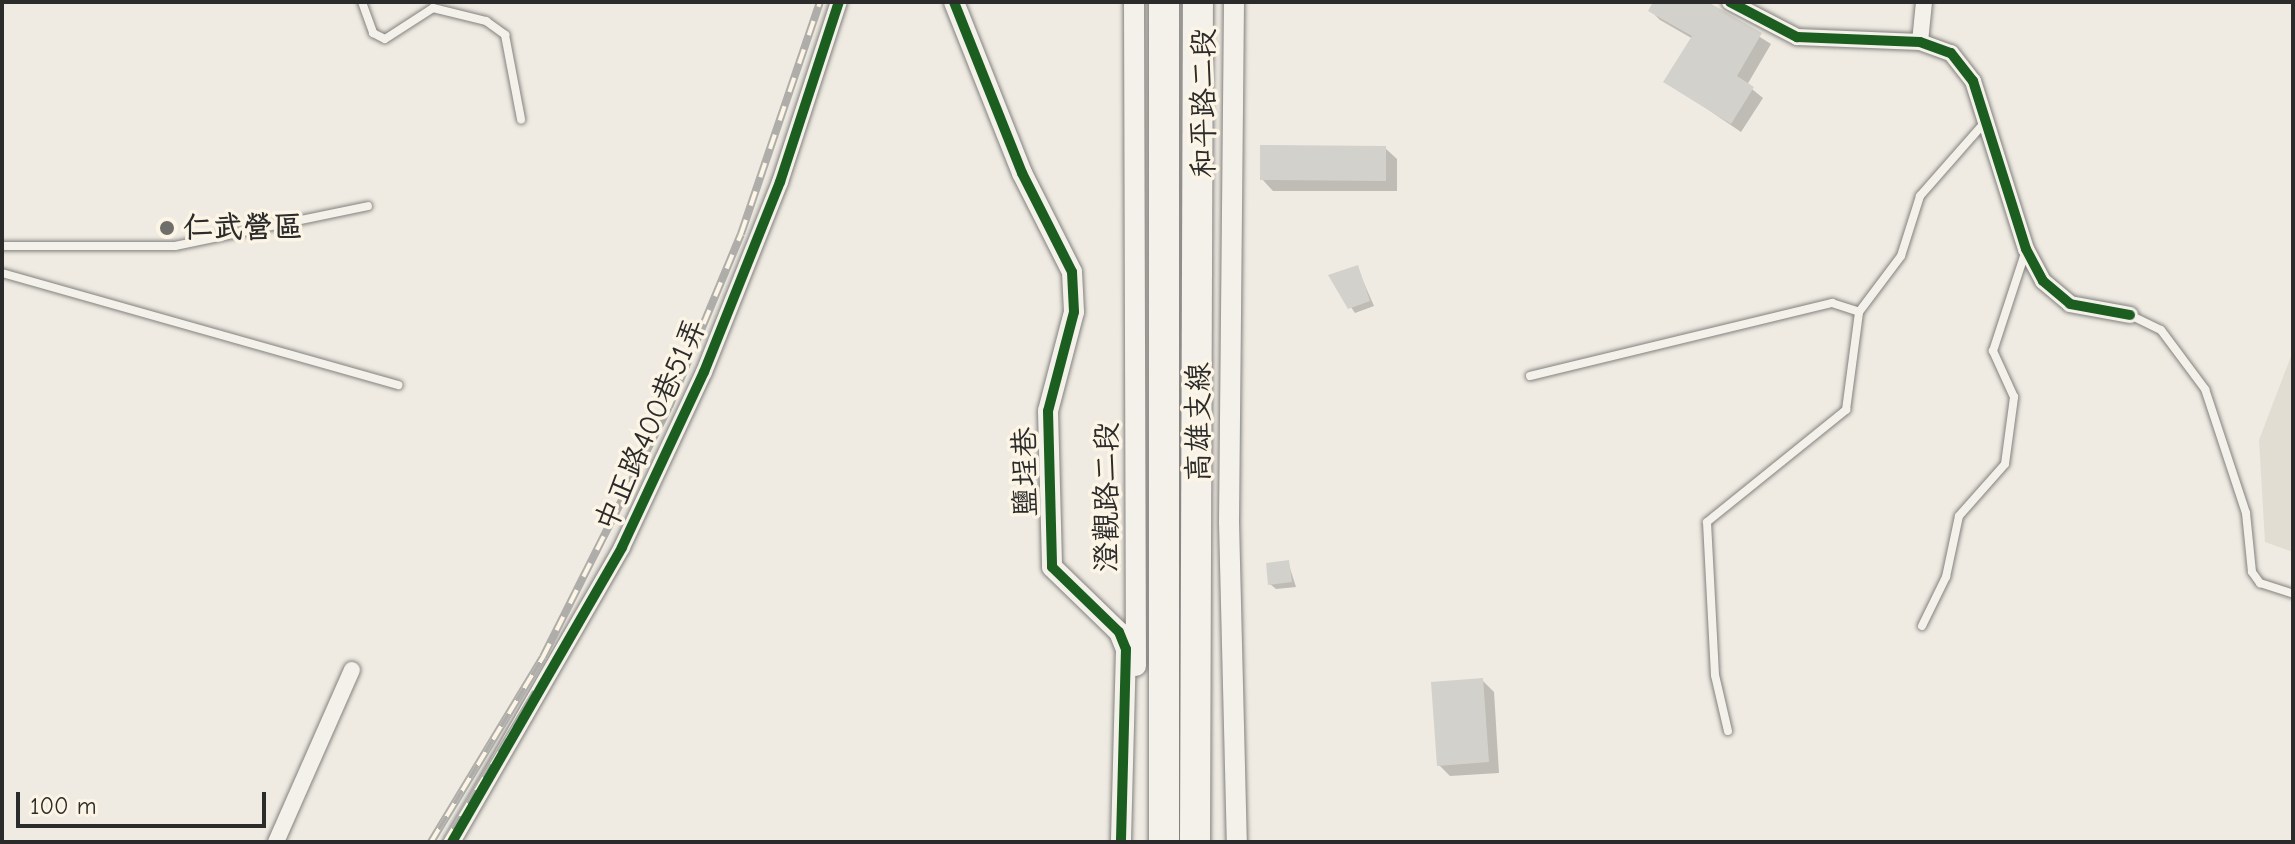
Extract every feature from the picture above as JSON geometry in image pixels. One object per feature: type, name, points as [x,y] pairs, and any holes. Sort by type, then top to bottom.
[{"type":"highway","name":"高雄支線","points":[[1164,2],[1164,842]]},
{"type":"highway","name":"高雄支線","points":[[1195,842],[1198,2]]},
{"type":"street","name":"中正路400巷51弄","points":[[452,842],[622,547],[704,372],[780,182],[839,2]]},
{"type":"street","name":"鹽埕巷","points":[[954,2],[1022,173],[1072,272],[1074,312],[1048,411],[1052,567],[1119,632],[1126,649],[1121,842]]},
{"type":"street","name":"澄觀路二段","points":[[1134,2],[1136,842]]},
{"type":"street","name":"和平路二段","points":[[1234,2],[1235,204],[1229,522],[1237,842]]},
{"type":"street","points":[[1730,2],[1797,37],[1920,42],[1966,65],[2026,249],[2043,281],[2070,304],[2130,315]]},
{"type":"street","points":[[1920,42],[1924,2]]},
{"type":"street","points":[[276,842],[352,670]]},
{"type":"lane","points":[[362,2],[373,33],[385,39],[433,8],[486,21],[505,35],[521,119]]},
{"type":"lane","points":[[1728,731],[1715,675],[1707,522],[1846,410],[1859,312],[1901,256],[1920,196],[1986,121]]},
{"type":"lane","points":[[2,246],[175,246],[368,206]]},
{"type":"lane","points":[[1922,626],[1946,577],[1959,516],[2005,464],[2014,397],[1993,351],[2026,249]]},
{"type":"lane","points":[[2,273],[398,385]]},
{"type":"lane","points":[[1530,376],[1832,303],[1859,312]]},
{"type":"lane","points":[[2130,315],[2161,330],[2205,389],[2243,501],[2252,572],[2260,583],[2293,594]]},
{"type":"shaded area","points":[[2293,351],[2293,552],[2265,542],[2259,440]]},
{"type":"building","points":[[1653,2],[1708,2],[1762,33],[1737,76],[1754,87],[1731,124],[1663,82],[1692,36],[1648,11]]},
{"type":"building","points":[[1260,145],[1386,146],[1386,181],[1260,180]]},
{"type":"building","points":[[1358,265],[1370,301],[1348,309],[1328,275]]},
{"type":"building","points":[[1289,560],[1292,582],[1268,585],[1266,563]]},
{"type":"building","points":[[1483,678],[1489,762],[1437,766],[1431,682]]},
{"type":"railway","points":[[431,842],[543,657],[669,407],[741,234],[820,2]]},
{"type":"railway","points":[[445,842],[536,692]]},
{"type":"cycle path","points":[[452,842],[622,547],[704,372],[780,182],[839,2]]},
{"type":"cycle path","points":[[954,2],[1022,173],[1072,272],[1074,312],[1048,411],[1052,567],[1119,632],[1126,649],[1121,842]]},
{"type":"cycle path","points":[[1730,2],[1797,37],[1920,42],[1951,53],[1973,81],[2026,249],[2043,281],[2070,304],[2130,315]]},
{"type":"place","name":"仁武營區","points":[[167,228]]}]
